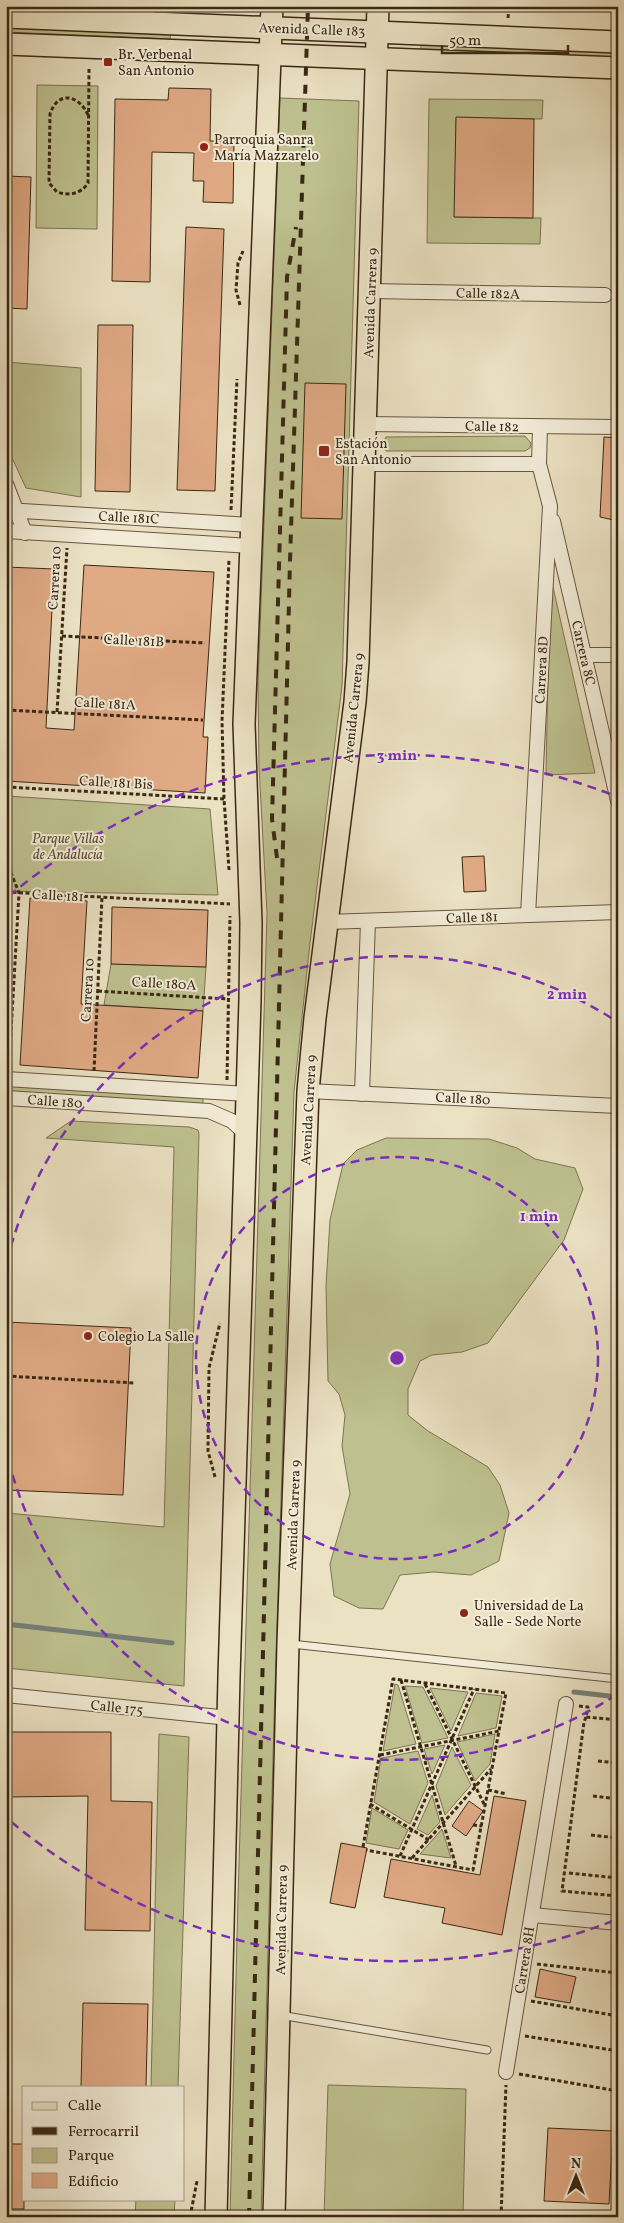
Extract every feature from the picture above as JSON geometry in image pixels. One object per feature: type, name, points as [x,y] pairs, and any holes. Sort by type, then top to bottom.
[{"type":"main road","name":"Avenida Carrera 9","points":[[274,2217],[288,1644],[308,1091],[355,702],[361,615],[378,6]]},
{"type":"main road","name":"Avenida Calle 183","points":[[6,16],[43,12],[272,17],[378,31],[618,42]]},
{"type":"main road","points":[[216,2217],[251,923],[244,724],[272,17]]},
{"type":"main road","name":"Avenida Calle 183","points":[[6,44],[378,57],[618,68]]},
{"type":"street","name":"Calle 182A","points":[[370,291],[605,295]]},
{"type":"street","name":"Calle 182","points":[[366,424],[618,427]]},
{"type":"street","name":"Carrera 8D","points":[[528,915],[550,506],[539,464],[540,427]]},
{"type":"street","points":[[365,464],[539,464]]},
{"type":"street","points":[[6,484],[11,510],[25,532]]},
{"type":"street","name":"Carrera 8C","points":[[550,506],[618,801]]},
{"type":"street","name":"Calle 181C","points":[[11,510],[251,525]]},
{"type":"street","name":"Calle 181C","points":[[6,532],[251,546]]},
{"type":"street","points":[[585,655],[618,654]]},
{"type":"street","name":"Calle 181","points":[[327,922],[618,912]]},
{"type":"street","points":[[362,1094],[368,921]]},
{"type":"street","name":"Calle 180","points":[[7,1079],[247,1094]]},
{"type":"street","name":"Calle 180","points":[[308,1091],[618,1106]]},
{"type":"street","name":"Calle 180","points":[[6,1098],[209,1111],[232,1121],[246,1134]]},
{"type":"street","points":[[6,1109],[25,1099]]},
{"type":"street","name":"Calle 175","points":[[6,1695],[228,1718]]},
{"type":"street","name":"Carrera 8H","points":[[506,2072],[566,1704]]},
{"type":"street","points":[[532,1915],[618,1923]]},
{"type":"lane","points":[[288,1644],[618,1680]]},
{"type":"lane","points":[[279,2014],[487,2050]]},
{"type":"path","points":[[508,18],[509,6]]},
{"type":"path","points":[[88,115],[82,103],[69,98],[62,99],[52,108],[50,114],[50,183],[57,192],[74,194],[84,189],[88,183],[89,69]]},
{"type":"path","points":[[240,312],[237,281],[238,263],[243,251],[243,241]]},
{"type":"path","points":[[230,523],[237,370]]},
{"type":"path","name":"Carrera 10","points":[[57,712],[68,535]]},
{"type":"path","points":[[229,545],[222,721],[229,878]]},
{"type":"path","name":"Calle 181B","points":[[62,636],[205,643]]},
{"type":"path","name":"Calle 181A","points":[[6,710],[203,720]]},
{"type":"path","name":"Calle 181 Bis","points":[[6,787],[224,799]]},
{"type":"path","points":[[6,860],[19,893],[7,1079]]},
{"type":"path","name":"Calle 181","points":[[6,892],[230,904]]},
{"type":"path","name":"Carrera 10","points":[[93,1084],[102,897]]},
{"type":"path","points":[[226,1093],[230,898]]},
{"type":"path","name":"Calle 180A","points":[[98,991],[228,998]]},
{"type":"path","points":[[216,1481],[208,1451],[209,1368],[220,1323],[220,1313]]},
{"type":"path","points":[[6,1376],[135,1383]]},
{"type":"path","points":[[393,1679],[425,1683],[506,1693],[473,1872],[456,1866],[365,1849],[370,1804],[393,1679]]},
{"type":"path","points":[[402,1680],[456,1866]]},
{"type":"path","points":[[425,1683],[485,1807]]},
{"type":"path","points":[[400,1856],[474,1689]]},
{"type":"path","points":[[566,1704],[588,1707],[584,1722],[562,1891],[618,1896]]},
{"type":"path","points":[[586,1717],[618,1720]]},
{"type":"path","points":[[379,1755],[499,1731]]},
{"type":"path","points":[[598,1761],[618,1763]]},
{"type":"path","points":[[412,1859],[492,1768]]},
{"type":"path","points":[[488,1790],[507,1794]]},
{"type":"path","points":[[593,1796],[618,1798]]},
{"type":"path","points":[[370,1804],[429,1840]]},
{"type":"path","points":[[473,1825],[482,1826]]},
{"type":"path","points":[[591,1835],[618,1838]]},
{"type":"path","points":[[568,1873],[618,1878]]},
{"type":"path","points":[[524,1962],[618,1973]]},
{"type":"path","points":[[518,1999],[618,2016]]},
{"type":"path","points":[[512,2034],[618,2051]]},
{"type":"path","points":[[501,2217],[506,2072],[618,2091]]},
{"type":"path","points":[[190,2217],[197,2178]]},
{"type":"green space","points":[[420,6],[618,6],[618,12],[613,12]]},
{"type":"green space","points":[[6,25],[171,32],[170,39],[6,32]]},
{"type":"green space","points":[[421,44],[615,52],[615,57],[421,49]]},
{"type":"green space","points":[[37,85],[98,86],[97,229],[36,228]]},
{"type":"green space","points":[[280,98],[359,101],[342,686],[310,943],[294,1092],[274,1720],[261,2217],[230,2217],[267,913],[259,767],[258,683]]},
{"type":"green space","points":[[429,99],[543,100],[542,119],[456,118],[455,217],[541,218],[540,244],[427,243]]},
{"type":"green space","points":[[6,362],[81,368],[81,497],[26,488],[6,445]]},
{"type":"green space","points":[[525,436],[531,443],[530,448],[525,451],[386,451],[382,444],[386,437]]},
{"type":"green space","points":[[550,574],[595,773],[546,775]]},
{"type":"green space","name":"Parque Villas de Andalucía","points":[[6,796],[210,809],[218,895],[6,891]]},
{"type":"green space","points":[[111,964],[206,967],[203,1011],[104,1005]]},
{"type":"green space","points":[[6,1085],[203,1097],[203,1104],[6,1092]]},
{"type":"green space","points":[[71,1121],[189,1127],[198,1130],[199,1134],[184,1686],[6,1668],[6,1513],[164,1527],[174,1147],[46,1138]]},
{"type":"green space","points":[[386,1138],[489,1139],[517,1148],[535,1159],[575,1168],[583,1189],[564,1240],[488,1343],[462,1352],[432,1355],[420,1361],[408,1389],[408,1415],[428,1431],[488,1467],[500,1485],[509,1513],[499,1561],[471,1575],[434,1572],[400,1575],[383,1609],[359,1608],[334,1596],[330,1564],[350,1494],[342,1446],[345,1415],[339,1394],[328,1381],[326,1286],[330,1220],[343,1164],[357,1150]]},
{"type":"green space","points":[[395,1684],[398,1685],[416,1744],[383,1751]]},
{"type":"green space","points":[[405,1686],[423,1687],[448,1738],[422,1743]]},
{"type":"green space","points":[[430,1688],[468,1692],[451,1731]]},
{"type":"green space","points":[[476,1693],[502,1696],[496,1728],[458,1736]]},
{"type":"green space","points":[[159,1734],[189,1737],[178,2086],[151,2086]]},
{"type":"green space","points":[[495,1734],[490,1764],[475,1781],[457,1742]]},
{"type":"green space","points":[[445,1745],[432,1774],[424,1749]]},
{"type":"green space","points":[[452,1747],[471,1785],[445,1815],[436,1786]]},
{"type":"green space","points":[[418,1751],[428,1783],[410,1824],[374,1802],[381,1758]]},
{"type":"green space","points":[[432,1795],[440,1822],[428,1835],[417,1829]]},
{"type":"green space","points":[[372,1808],[408,1830],[399,1849],[366,1843]]},
{"type":"green space","points":[[442,1829],[451,1858],[420,1854]]},
{"type":"green space","points":[[328,2085],[466,2089],[463,2217],[324,2217]]},
{"type":"green space","points":[[616,2132],[618,2132],[618,2217],[612,2217]]},
{"type":"green space","points":[[136,2200],[175,2200],[174,2217],[135,2217]]},
{"type":"building","points":[[169,88],[211,89],[210,141],[234,141],[233,203],[203,202],[204,181],[193,181],[194,153],[152,152],[150,282],[112,281],[115,99],[168,100]]},
{"type":"building","points":[[456,117],[534,119],[533,218],[454,217]]},
{"type":"building","points":[[6,176],[31,177],[27,309],[6,308]]},
{"type":"building","points":[[186,227],[224,229],[215,491],[177,490]]},
{"type":"building","points":[[98,325],[133,325],[130,492],[95,491]]},
{"type":"building","name":"Estación San Antonio","points":[[305,383],[346,384],[342,519],[301,518]]},
{"type":"building","points":[[604,437],[618,438],[618,521],[600,517]]},
{"type":"building","points":[[84,565],[214,572],[203,737],[208,737],[205,793],[6,781],[6,567],[54,569],[46,728],[74,730]]},
{"type":"building","points":[[484,856],[486,891],[464,892],[462,857]]},
{"type":"building","points":[[30,898],[87,901],[81,1004],[203,1011],[198,1078],[20,1065]]},
{"type":"building","points":[[112,907],[208,910],[206,967],[111,964]]},
{"type":"building","points":[[6,1322],[131,1328],[123,1495],[6,1490]]},
{"type":"building","points":[[6,1732],[111,1732],[111,1801],[152,1802],[150,1931],[85,1930],[88,1796],[6,1797]]},
{"type":"building","points":[[494,1796],[526,1801],[502,1935],[442,1923],[445,1908],[384,1897],[391,1859],[480,1875]]},
{"type":"building","points":[[469,1801],[483,1811],[466,1836],[452,1826]]},
{"type":"building","points":[[341,1843],[367,1848],[355,1908],[330,1903]]},
{"type":"building","points":[[540,1969],[576,1977],[570,2003],[535,1997]]},
{"type":"building","points":[[83,2003],[148,2004],[146,2086],[81,2086]]},
{"type":"building","points":[[548,2128],[613,2131],[609,2204],[544,2201]]},
{"type":"building","points":[[6,2144],[22,2144],[22,2200],[24,2200],[24,2209],[6,2209]]},
{"type":"waterway","points":[[6,1624],[172,1643]]},
{"type":"waterway","points":[[574,1692],[618,1697]]},
{"type":"railway","points":[[249,2217],[290,561],[308,6]]},
{"type":"railway","points":[[277,858],[272,819],[287,277],[296,227]]},
{"type":"place","name":"Br. Verbenal San Antonio","points":[[108,62]]},
{"type":"place","name":"Parroquia Sanra María Mazzarelo","points":[[204,147]]},
{"type":"place","name":"Estación San Antonio","points":[[324,451]]},
{"type":"place","name":"Colegio La Salle","points":[[88,1336]]},
{"type":"place","name":"Universidad de La Salle - Sede Norte","points":[[464,1613]]}]
